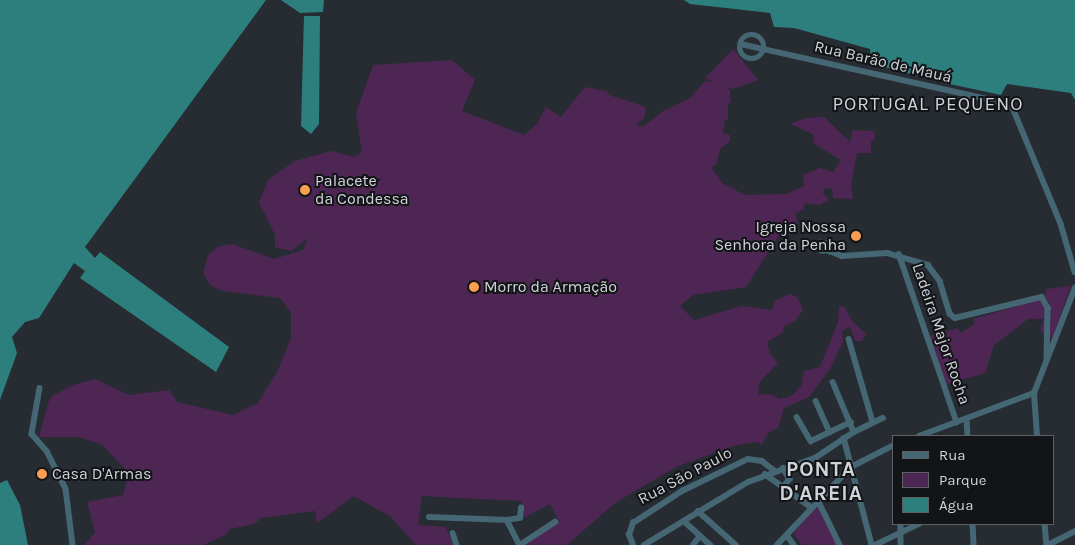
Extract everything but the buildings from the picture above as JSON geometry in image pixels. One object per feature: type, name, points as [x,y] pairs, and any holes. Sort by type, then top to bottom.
[{"type":"street","points":[[753,35],[763,41],[764,49],[757,58],[750,59],[741,52],[741,44],[745,38],[753,35]]},
{"type":"street","name":"Rua Barão de Mauá","points":[[741,44],[996,101],[1013,108],[1019,116],[1063,230],[1075,272]]},
{"type":"street","points":[[832,251],[848,256],[899,254],[931,268],[940,281],[950,314],[955,318],[1000,309],[1034,297],[1046,299],[1047,358]]},
{"type":"street","name":"Ladeira Major Rocha","points":[[899,254],[957,422]]},
{"type":"street","points":[[1037,435],[1034,393],[1075,288]]},
{"type":"street","points":[[849,339],[874,422]]},
{"type":"street","points":[[834,382],[854,432]]},
{"type":"street","points":[[40,388],[32,434],[47,451],[66,489],[73,545]]},
{"type":"street","points":[[922,435],[1034,393]]},
{"type":"street","points":[[816,401],[830,432]]},
{"type":"street","points":[[797,417],[809,440],[851,422]]},
{"type":"street","points":[[644,545],[765,474],[815,458],[854,432],[883,418]]},
{"type":"street","points":[[967,419],[968,435]]},
{"type":"street","points":[[844,438],[874,545],[917,525]]},
{"type":"street","points":[[777,545],[787,536],[811,506],[851,467],[892,446]]},
{"type":"street","name":"Rua São Paulo","points":[[633,545],[629,535],[633,523],[682,491],[748,459],[762,462],[774,470]]},
{"type":"street","points":[[783,468],[790,479],[785,486]]},
{"type":"street","points":[[765,474],[785,486],[811,506]]},
{"type":"street","points":[[818,500],[840,545]]},
{"type":"street","points":[[429,517],[507,520],[520,518],[521,508]]},
{"type":"street","points":[[698,512],[736,545]]},
{"type":"street","points":[[507,520],[520,545],[555,522]]},
{"type":"street","points":[[684,521],[710,545]]},
{"type":"street","points":[[901,525],[901,545]]},
{"type":"street","points":[[973,525],[974,545]]},
{"type":"street","points":[[1045,525],[1047,545],[1075,531]]},
{"type":"street","points":[[453,533],[457,545]]},
{"type":"street","points":[[693,545],[700,536]]},
{"type":"street","points":[[787,536],[794,545]]},
{"type":"green space","points":[[733,49],[758,80],[733,89],[726,87],[730,90],[731,103],[728,103],[728,119],[725,120],[723,133],[730,135],[730,141],[720,149],[716,165],[711,167],[722,183],[745,195],[786,194],[804,186],[803,175],[820,168],[833,172],[841,160],[814,144],[813,134],[790,124],[806,118],[824,117],[850,142],[853,130],[874,131],[875,139],[871,141],[871,153],[857,153],[851,185],[853,199],[833,198],[832,188],[824,189],[823,194],[829,199],[820,205],[805,203],[804,209],[795,214],[798,224],[779,235],[746,287],[693,295],[680,306],[694,320],[742,306],[771,310],[776,300],[789,294],[797,297],[803,310],[796,320],[783,327],[784,332],[767,342],[770,354],[778,363],[759,383],[758,395],[769,394],[780,399],[792,396],[801,386],[804,371],[820,367],[838,322],[839,306],[844,306],[852,321],[866,334],[862,341],[855,341],[850,327],[842,331],[843,342],[830,369],[809,397],[784,408],[778,428],[768,433],[762,444],[755,442],[733,446],[676,467],[615,503],[567,545],[526,545],[559,521],[550,504],[523,518],[521,501],[422,496],[418,525],[446,527],[453,545],[416,545],[391,517],[354,496],[317,523],[315,511],[261,518],[254,524],[230,529],[225,535],[203,545],[85,545],[95,532],[87,502],[123,495],[129,473],[101,444],[78,437],[39,437],[48,403],[52,396],[73,385],[95,379],[129,395],[169,390],[177,402],[233,415],[258,403],[278,370],[291,338],[291,313],[280,298],[222,291],[210,285],[203,273],[208,255],[219,246],[232,244],[274,259],[303,250],[308,238],[291,251],[275,247],[275,235],[259,202],[269,179],[295,161],[331,151],[354,157],[362,152],[356,113],[373,65],[452,60],[475,80],[462,111],[524,135],[537,124],[546,107],[561,117],[585,87],[607,91],[609,95],[646,107],[644,119],[636,124],[643,127],[663,111],[690,98],[705,81],[714,82],[705,78]]},
{"type":"green space","points":[[1071,286],[1054,334],[1049,340],[1040,330],[1044,319],[1028,319],[994,345],[985,373],[944,385],[929,336],[958,328],[961,333],[974,324],[973,319],[1041,299],[1046,312],[1050,303],[1045,297],[1046,289]]},
{"type":"green space","points":[[817,506],[838,545],[802,545],[793,533]]},
{"type":"water","points":[[0,0],[266,0],[85,247],[95,258],[100,252],[229,347],[216,372],[80,278],[85,271],[74,263],[39,318],[25,322],[12,337],[17,353],[0,400]]},
{"type":"water","points":[[281,0],[324,0],[323,12],[300,13]]},
{"type":"water","points":[[684,0],[1075,0],[1075,100],[1071,93],[1007,84],[1001,95],[945,83],[877,65],[871,60],[870,49],[794,28],[774,27],[770,13],[690,4]]},
{"type":"water","points":[[304,16],[320,16],[319,124],[311,134],[301,126]]},
{"type":"water","points":[[7,480],[20,505],[28,545],[0,545],[0,483]]},
{"type":"place","name":"Palacete da Condessa","points":[[305,190]]},
{"type":"place","name":"Igreja Nossa Senhora da Penha","points":[[856,236]]},
{"type":"place","name":"Morro da Armação","points":[[474,287]]},
{"type":"place","name":"Casa D'Armas","points":[[42,474]]},
{"type":"district","name":"PORTUGAL PEQUENO","points":[[928,105]]},
{"type":"district","name":"PONTA D'AREIA","points":[[821,481]]}]
